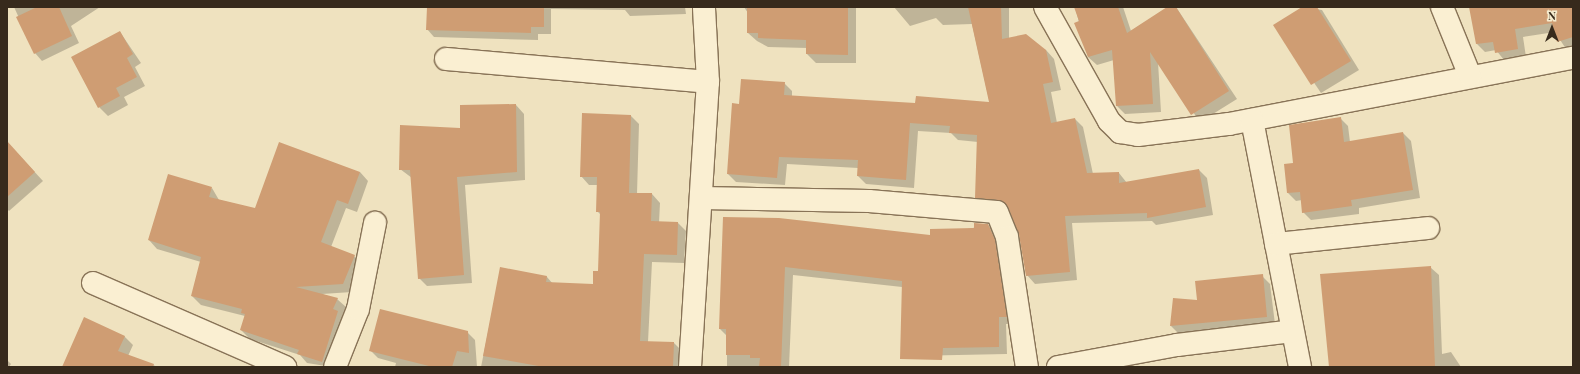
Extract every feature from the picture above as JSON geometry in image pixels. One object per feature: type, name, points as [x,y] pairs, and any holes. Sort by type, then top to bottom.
[{"type":"street","points":[[690,367],[708,82],[704,7]]},
{"type":"street","points":[[1045,7],[1109,121],[1120,132],[1138,135],[1252,120],[1470,76],[1573,58]]},
{"type":"street","points":[[1442,7],[1470,76]]},
{"type":"street","points":[[446,59],[708,82]]},
{"type":"street","points":[[1252,120],[1300,367]]},
{"type":"street","points":[[701,198],[869,201],[996,212],[1008,237],[1027,367]]},
{"type":"street","points":[[335,367],[358,308],[375,223]]},
{"type":"street","points":[[1276,244],[1428,228]]},
{"type":"street","points":[[93,283],[285,367]]},
{"type":"street","points":[[1058,367],[1177,345],[1292,331]]},
{"type":"building","points":[[37,7],[59,7],[72,36],[34,54],[16,17]]},
{"type":"building","points":[[427,7],[544,7],[544,27],[531,27],[531,33],[426,30]]},
{"type":"building","points":[[747,7],[848,7],[848,55],[806,54],[806,40],[758,38],[758,33],[747,33]]},
{"type":"building","points":[[968,7],[1001,7],[1002,39],[1026,34],[1046,50],[1053,82],[1043,84],[1051,123],[1075,118],[1087,173],[1119,172],[1119,183],[1199,169],[1206,207],[1147,218],[1147,213],[1065,216],[1070,272],[1026,276],[1019,235],[1008,207],[998,200],[975,198],[977,135],[949,133],[950,126],[910,123],[906,180],[857,176],[858,160],[779,157],[777,178],[727,174],[732,103],[739,104],[741,79],[785,82],[784,95],[915,103],[916,96],[989,102]]},
{"type":"building","points":[[1074,7],[1118,7],[1127,33],[1167,7],[1176,7],[1229,91],[1191,115],[1150,52],[1153,104],[1116,106],[1112,50],[1088,57],[1074,23],[1079,21]]},
{"type":"building","points":[[1302,7],[1317,7],[1351,61],[1311,85],[1273,25]]},
{"type":"building","points":[[1469,7],[1573,7],[1573,37],[1557,42],[1552,23],[1515,29],[1518,49],[1495,53],[1493,42],[1476,44]]},
{"type":"building","points":[[120,31],[133,54],[127,58],[137,77],[116,88],[120,96],[98,108],[71,57]]},
{"type":"building","points":[[516,104],[517,172],[457,177],[464,275],[418,279],[410,170],[399,170],[400,125],[460,128],[460,105]]},
{"type":"building","points":[[582,113],[631,115],[629,193],[652,193],[651,221],[678,222],[677,255],[644,254],[640,341],[674,342],[673,367],[544,367],[483,356],[500,267],[547,276],[546,282],[593,284],[593,271],[598,271],[600,212],[596,212],[597,177],[580,177]]},
{"type":"building","points":[[1341,117],[1344,142],[1403,132],[1413,190],[1351,200],[1352,206],[1302,213],[1300,192],[1287,193],[1284,164],[1293,163],[1289,125]]},
{"type":"building","points":[[7,141],[35,172],[7,197]]},
{"type":"building","points":[[279,142],[360,172],[348,204],[337,200],[321,242],[355,255],[343,284],[296,287],[338,298],[333,309],[338,311],[322,362],[297,354],[299,350],[240,330],[245,314],[241,313],[242,309],[191,296],[201,257],[148,240],[168,174],[212,187],[209,197],[255,208]]},
{"type":"building","points":[[723,217],[779,218],[930,235],[930,229],[974,228],[974,223],[988,224],[995,240],[1007,317],[999,317],[999,347],[943,348],[942,360],[900,359],[902,281],[785,267],[781,367],[759,367],[760,358],[750,358],[750,355],[726,355],[726,329],[719,329]]},
{"type":"building","points":[[1431,266],[1435,367],[1329,367],[1320,274]]},
{"type":"building","points":[[1263,274],[1267,317],[1170,326],[1173,298],[1197,300],[1195,281]]},
{"type":"building","points":[[380,309],[468,331],[469,353],[457,351],[452,367],[433,367],[369,351]]},
{"type":"building","points":[[84,317],[125,336],[118,351],[154,364],[153,367],[62,367]]}]
